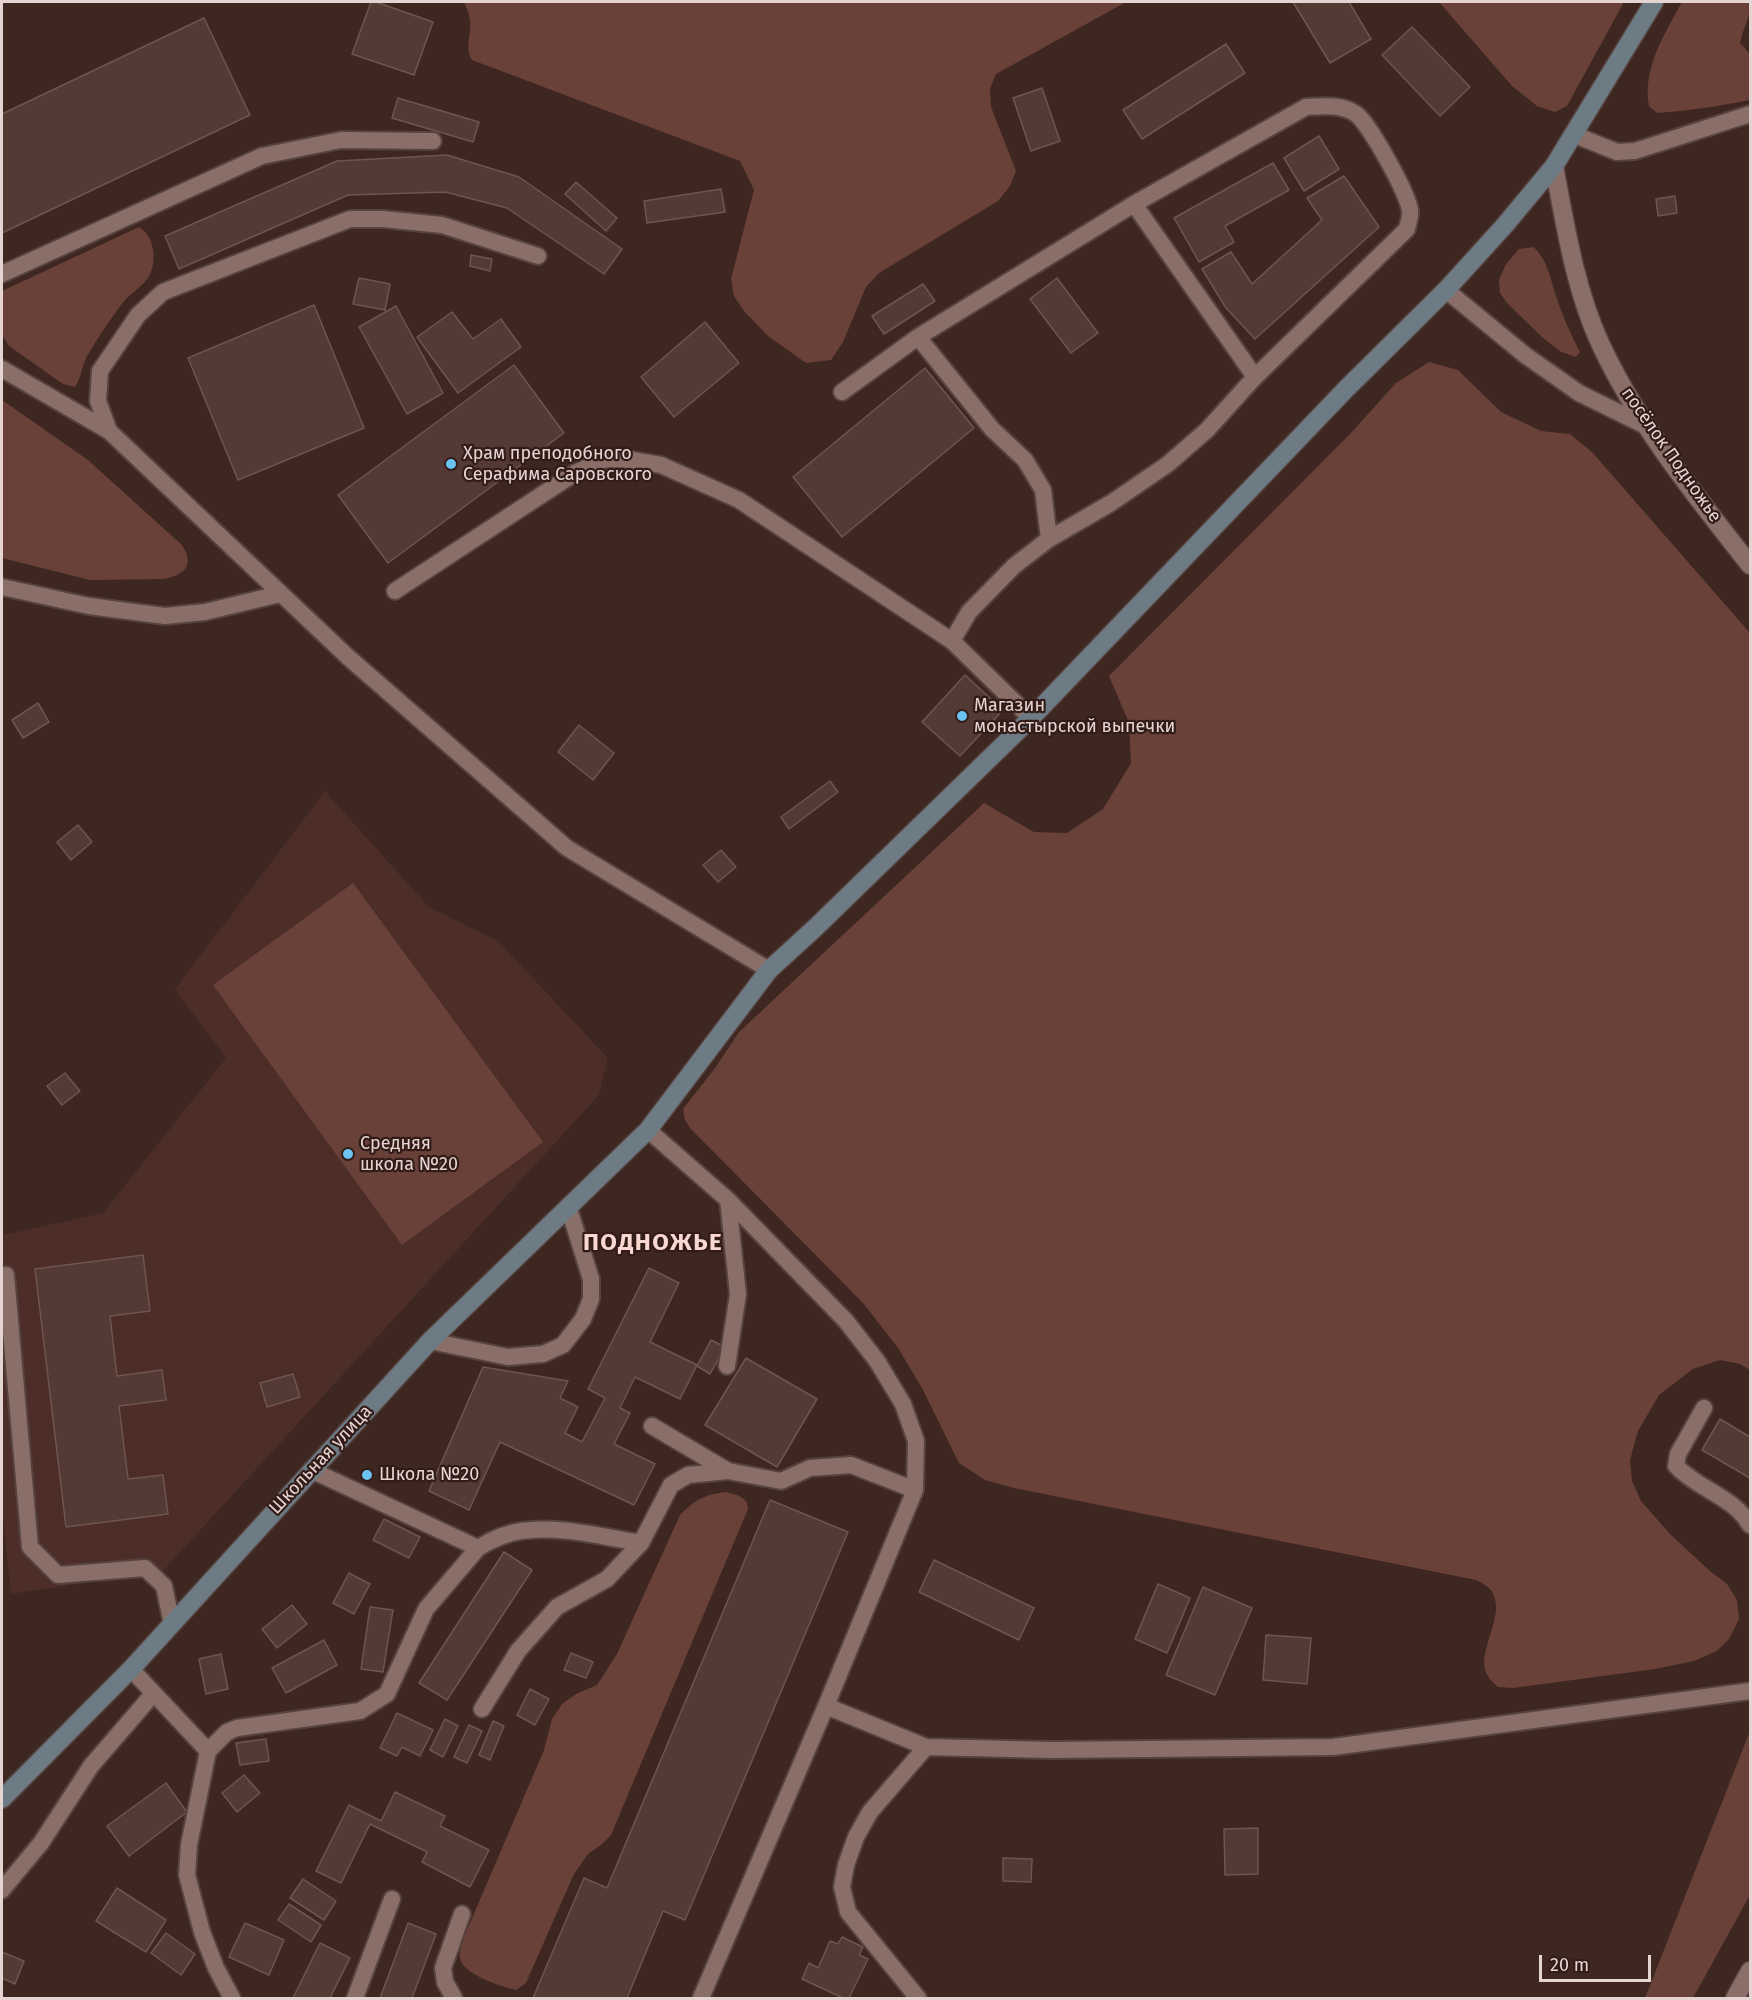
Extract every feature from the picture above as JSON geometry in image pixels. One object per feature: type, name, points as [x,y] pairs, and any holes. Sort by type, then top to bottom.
[{"type":"main road","name":"Школьная улица","points":[[2,1799],[131,1669],[430,1341],[569,1209],[648,1130],[769,970],[1031,718],[1346,389],[1446,290],[1505,225],[1554,166],[1654,2]]},
{"type":"street","name":"посёлок Подножье","points":[[1554,166],[1570,249],[1599,341],[1624,390],[1646,426],[1694,495],[1750,565]]},
{"type":"street","points":[[1735,1998],[1750,1971]]},
{"type":"lane","points":[[842,392],[918,337],[1134,204],[1306,107],[1332,106],[1356,113],[1369,127],[1407,197],[1410,212],[1407,229],[1255,377],[1207,430],[1168,464],[1111,503],[1049,539],[1014,566],[969,612],[952,641]]},
{"type":"lane","points":[[1575,135],[1617,152],[1635,151],[1750,114]]},
{"type":"lane","points":[[2,274],[262,156],[341,140],[433,141]]},
{"type":"lane","points":[[1134,204],[1255,377]]},
{"type":"lane","points":[[109,431],[98,401],[100,371],[138,315],[163,291],[350,219],[383,219],[442,225],[538,256]]},
{"type":"lane","points":[[1446,290],[1517,348],[1579,393],[1646,426]]},
{"type":"lane","points":[[918,337],[992,429],[1025,460],[1042,490],[1049,539]]},
{"type":"lane","points":[[2,369],[109,431],[348,657],[567,848],[769,970]]},
{"type":"lane","points":[[394,591],[575,473],[605,459],[632,460],[661,465],[739,500],[952,641],[1031,718]]},
{"type":"lane","points":[[2,587],[89,606],[165,616],[205,612],[280,594]]},
{"type":"lane","points":[[648,1130],[728,1200],[846,1321],[877,1361],[903,1404],[915,1441],[915,1490],[826,1706],[701,1998]]},
{"type":"lane","points":[[727,1366],[738,1294],[728,1200]]},
{"type":"lane","points":[[430,1341],[508,1357],[543,1354],[562,1345],[583,1319],[591,1299],[591,1279],[569,1209]]},
{"type":"lane","points":[[6,1275],[30,1547],[58,1575],[145,1568],[164,1586],[172,1624]]},
{"type":"lane","points":[[1704,1408],[1678,1454],[1676,1466],[1688,1478],[1732,1503],[1744,1514],[1750,1525]]},
{"type":"lane","points":[[652,1426],[728,1471]]},
{"type":"lane","points":[[482,1709],[518,1651],[557,1607],[608,1579],[640,1543],[671,1485],[688,1475],[728,1471],[781,1481],[810,1468],[850,1465],[915,1490]]},
{"type":"lane","points":[[310,1470],[478,1548]]},
{"type":"lane","points":[[232,1998],[216,1968],[202,1932],[187,1875],[189,1845],[208,1751],[227,1732],[237,1728],[360,1711],[387,1694],[426,1609],[478,1548],[495,1539],[520,1531],[551,1530],[640,1543]]},
{"type":"lane","points":[[131,1669],[208,1751]]},
{"type":"lane","points":[[826,1706],[926,1747],[1052,1750],[1333,1747],[1750,1691]]},
{"type":"lane","points":[[2,1890],[41,1843],[92,1766],[153,1694]]},
{"type":"lane","points":[[918,1998],[848,1912],[842,1887],[846,1865],[856,1837],[870,1812],[926,1747]]},
{"type":"lane","points":[[355,1998],[392,1899]]},
{"type":"lane","points":[[454,1998],[445,1982],[443,1968],[462,1914]]},
{"type":"shaded area","points":[[464,2],[1126,2],[996,74],[990,89],[991,107],[1016,171],[1010,186],[998,201],[879,273],[866,287],[843,342],[831,360],[806,363],[768,336],[744,311],[734,296],[731,279],[754,190],[740,161],[472,60],[468,46],[470,19]]},
{"type":"shaded area","points":[[1439,2],[1624,2],[1567,106],[1555,112],[1537,106],[1512,86]]},
{"type":"shaded area","points":[[1682,2],[1750,2],[1740,43],[1750,54],[1750,100],[1657,113],[1649,106],[1649,78],[1656,52]]},
{"type":"shaded area","points":[[139,227],[151,241],[154,260],[151,272],[126,299],[104,329],[84,364],[75,387],[63,384],[9,346],[2,335],[2,291]]},
{"type":"shaded area","points":[[1533,247],[1546,264],[1570,333],[1580,352],[1576,357],[1561,352],[1543,338],[1507,303],[1500,293],[1499,280],[1506,264],[1519,249]]},
{"type":"shaded area","points":[[1429,362],[1458,370],[1501,412],[1541,431],[1570,434],[1592,452],[1750,633],[1750,1370],[1740,1364],[1720,1360],[1693,1369],[1659,1395],[1638,1431],[1630,1460],[1632,1481],[1641,1501],[1670,1534],[1727,1584],[1737,1600],[1739,1619],[1729,1639],[1717,1651],[1694,1661],[1655,1669],[1513,1688],[1498,1687],[1489,1677],[1485,1666],[1485,1656],[1496,1609],[1495,1598],[1489,1588],[1476,1580],[1014,1488],[985,1480],[959,1463],[922,1388],[898,1348],[863,1303],[690,1128],[685,1120],[683,1109],[739,1032],[984,803],[1034,832],[1067,833],[1103,809],[1131,763],[1129,723],[1109,676],[1350,434],[1396,383]]},
{"type":"shaded area","points":[[2,400],[88,460],[182,545],[188,558],[186,568],[178,575],[164,579],[90,580],[2,558]]},
{"type":"shaded area","name":"Средняя школа №20","points":[[325,791],[429,907],[498,941],[608,1058],[599,1095],[163,1571],[11,1594],[2,1510],[2,1235],[103,1213],[226,1058],[175,989]]},
{"type":"shaded area","points":[[353,883],[543,1142],[402,1245],[213,985]]},
{"type":"shaded area","points":[[726,1492],[744,1499],[748,1509],[611,1835],[588,1854],[574,1874],[526,1983],[516,1990],[484,1979],[462,1964],[461,1944],[544,1750],[552,1719],[562,1704],[576,1694],[597,1685],[617,1654],[680,1515],[700,1499]]},
{"type":"shaded area","points":[[1750,1731],[1750,1895],[1693,1998],[1645,1998]]},
{"type":"building","points":[[371,2],[433,22],[414,75],[352,54]]},
{"type":"building","points":[[1293,2],[1349,2],[1371,39],[1330,63]]},
{"type":"building","points":[[204,18],[250,115],[2,233],[2,114]]},
{"type":"building","points":[[1412,27],[1470,87],[1440,116],[1382,55]]},
{"type":"building","points":[[1226,44],[1245,73],[1142,139],[1123,110]]},
{"type":"building","points":[[1042,88],[1060,141],[1031,151],[1013,98]]},
{"type":"building","points":[[398,98],[479,122],[473,142],[392,118]]},
{"type":"building","points":[[1319,136],[1339,169],[1304,191],[1284,158]]},
{"type":"building","points":[[447,155],[519,177],[622,249],[604,274],[507,208],[445,192],[348,195],[179,269],[165,236],[337,161]]},
{"type":"building","points":[[1273,163],[1289,190],[1225,226],[1234,242],[1199,262],[1174,218]]},
{"type":"building","points":[[1344,176],[1379,227],[1255,339],[1226,308],[1202,269],[1231,252],[1252,284],[1322,220],[1307,198]]},
{"type":"building","points":[[576,182],[617,218],[606,231],[565,194]]},
{"type":"building","points":[[721,189],[725,212],[647,223],[644,201]]},
{"type":"building","points":[[1675,196],[1677,213],[1658,216],[1656,199]]},
{"type":"building","points":[[471,255],[492,259],[490,271],[470,266]]},
{"type":"building","points":[[359,278],[390,284],[385,310],[353,304]]},
{"type":"building","points":[[1057,278],[1098,333],[1071,353],[1030,299]]},
{"type":"building","points":[[923,284],[935,301],[884,334],[872,316]]},
{"type":"building","points":[[314,305],[364,428],[238,480],[188,358]]},
{"type":"building","points":[[396,306],[443,393],[407,414],[359,327]]},
{"type":"building","points":[[452,312],[473,339],[501,319],[521,347],[458,393],[417,337]]},
{"type":"building","points":[[705,322],[739,363],[674,417],[641,377]]},
{"type":"building","name":"Храм преподобного Серафима Саровского","points":[[514,365],[564,433],[388,563],[338,495]]},
{"type":"building","points":[[925,368],[974,428],[842,537],[793,477]]},
{"type":"building","name":"Магазин монастырской выпечки","points":[[965,675],[1003,710],[960,756],[922,722]]},
{"type":"building","points":[[38,703],[49,722],[23,738],[12,720]]},
{"type":"building","points":[[579,725],[614,753],[593,780],[558,752]]},
{"type":"building","points":[[830,781],[838,792],[789,829],[781,817]]},
{"type":"building","points":[[78,825],[92,842],[71,860],[57,842]]},
{"type":"building","points":[[721,850],[736,867],[718,882],[703,865]]},
{"type":"building","points":[[65,1073],[80,1091],[62,1105],[47,1086]]},
{"type":"building","points":[[143,1255],[150,1311],[110,1316],[117,1376],[162,1370],[166,1400],[119,1406],[128,1479],[163,1475],[168,1514],[66,1527],[35,1269]]},
{"type":"building","points":[[649,1268],[679,1283],[650,1342],[697,1365],[680,1399],[635,1377],[620,1408],[630,1413],[614,1444],[655,1464],[634,1505],[500,1442],[469,1510],[429,1491],[483,1367],[568,1381],[560,1398],[578,1407],[565,1433],[582,1442],[605,1398],[588,1389]]},
{"type":"building","points":[[711,1340],[725,1347],[710,1374],[697,1366]]},
{"type":"building","points":[[746,1358],[817,1399],[777,1467],[705,1425]]},
{"type":"building","points":[[293,1374],[300,1397],[267,1407],[260,1383]]},
{"type":"building","points":[[1720,1419],[1750,1437],[1750,1478],[1702,1450]]},
{"type":"building","points":[[770,1500],[848,1532],[685,1920],[663,1911],[627,1998],[533,1998],[584,1878],[607,1888]]},
{"type":"building","points":[[384,1519],[420,1537],[409,1558],[373,1540]]},
{"type":"building","points":[[504,1552],[532,1570],[447,1700],[419,1683]]},
{"type":"building","points":[[934,1560],[1034,1608],[1019,1640],[919,1592]]},
{"type":"building","points":[[349,1573],[370,1584],[354,1614],[333,1603]]},
{"type":"building","points":[[1158,1584],[1190,1598],[1167,1653],[1135,1639]]},
{"type":"building","points":[[1203,1587],[1252,1608],[1215,1695],[1166,1675]]},
{"type":"building","points":[[292,1605],[307,1624],[277,1648],[262,1629]]},
{"type":"building","points":[[370,1607],[393,1610],[383,1672],[361,1669]]},
{"type":"building","points":[[1266,1635],[1311,1638],[1307,1684],[1263,1680]]},
{"type":"building","points":[[324,1640],[337,1665],[286,1693],[272,1668]]},
{"type":"building","points":[[571,1653],[593,1662],[586,1678],[564,1670]]},
{"type":"building","points":[[221,1654],[228,1689],[206,1694],[199,1659]]},
{"type":"building","points":[[530,1689],[549,1699],[535,1725],[517,1715]]},
{"type":"building","points":[[397,1713],[433,1730],[420,1756],[402,1747],[397,1756],[380,1748]]},
{"type":"building","points":[[445,1719],[458,1726],[443,1757],[430,1750]]},
{"type":"building","points":[[493,1721],[504,1726],[490,1760],[479,1755]]},
{"type":"building","points":[[469,1725],[482,1731],[467,1763],[454,1757]]},
{"type":"building","points":[[266,1739],[269,1761],[240,1765],[236,1743]]},
{"type":"building","points":[[244,1775],[260,1793],[237,1812],[222,1793]]},
{"type":"building","points":[[166,1783],[187,1812],[129,1856],[107,1826]]},
{"type":"building","points":[[395,1792],[445,1816],[440,1826],[489,1850],[470,1887],[422,1862],[427,1852],[370,1824],[341,1883],[316,1871],[349,1805],[381,1821]]},
{"type":"building","points":[[1258,1828],[1258,1874],[1225,1875],[1224,1829]]},
{"type":"building","points":[[1003,1858],[1032,1859],[1031,1882],[1003,1881]]},
{"type":"building","points":[[303,1879],[336,1901],[324,1920],[290,1898]]},
{"type":"building","points":[[117,1888],[166,1920],[146,1952],[96,1921]]},
{"type":"building","points":[[289,1904],[321,1925],[311,1942],[278,1920]]},
{"type":"building","points":[[245,1923],[284,1940],[269,1975],[229,1957]]},
{"type":"building","points":[[408,1923],[436,1934],[412,1998],[380,1998]]},
{"type":"building","points":[[166,1933],[195,1954],[181,1975],[151,1953]]},
{"type":"building","points":[[842,1937],[863,1947],[859,1955],[868,1959],[849,1998],[843,1998],[802,1979],[809,1963],[818,1968],[830,1941],[838,1944]]},
{"type":"building","points":[[320,1943],[350,1958],[330,1998],[293,1998]]},
{"type":"building","points":[[2,1952],[24,1961],[15,1984],[2,1978]]},
{"type":"place","name":"Храм преподобного Серафима Саровского","points":[[451,464]]},
{"type":"place","name":"Магазин монастырской выпечки","points":[[962,716]]},
{"type":"place","name":"Средняя школа №20","points":[[348,1154]]},
{"type":"place","name":"Школа №20","points":[[367,1475]]},
{"type":"district","name":"ПОДНОЖЬЕ","points":[[653,1243]]}]
